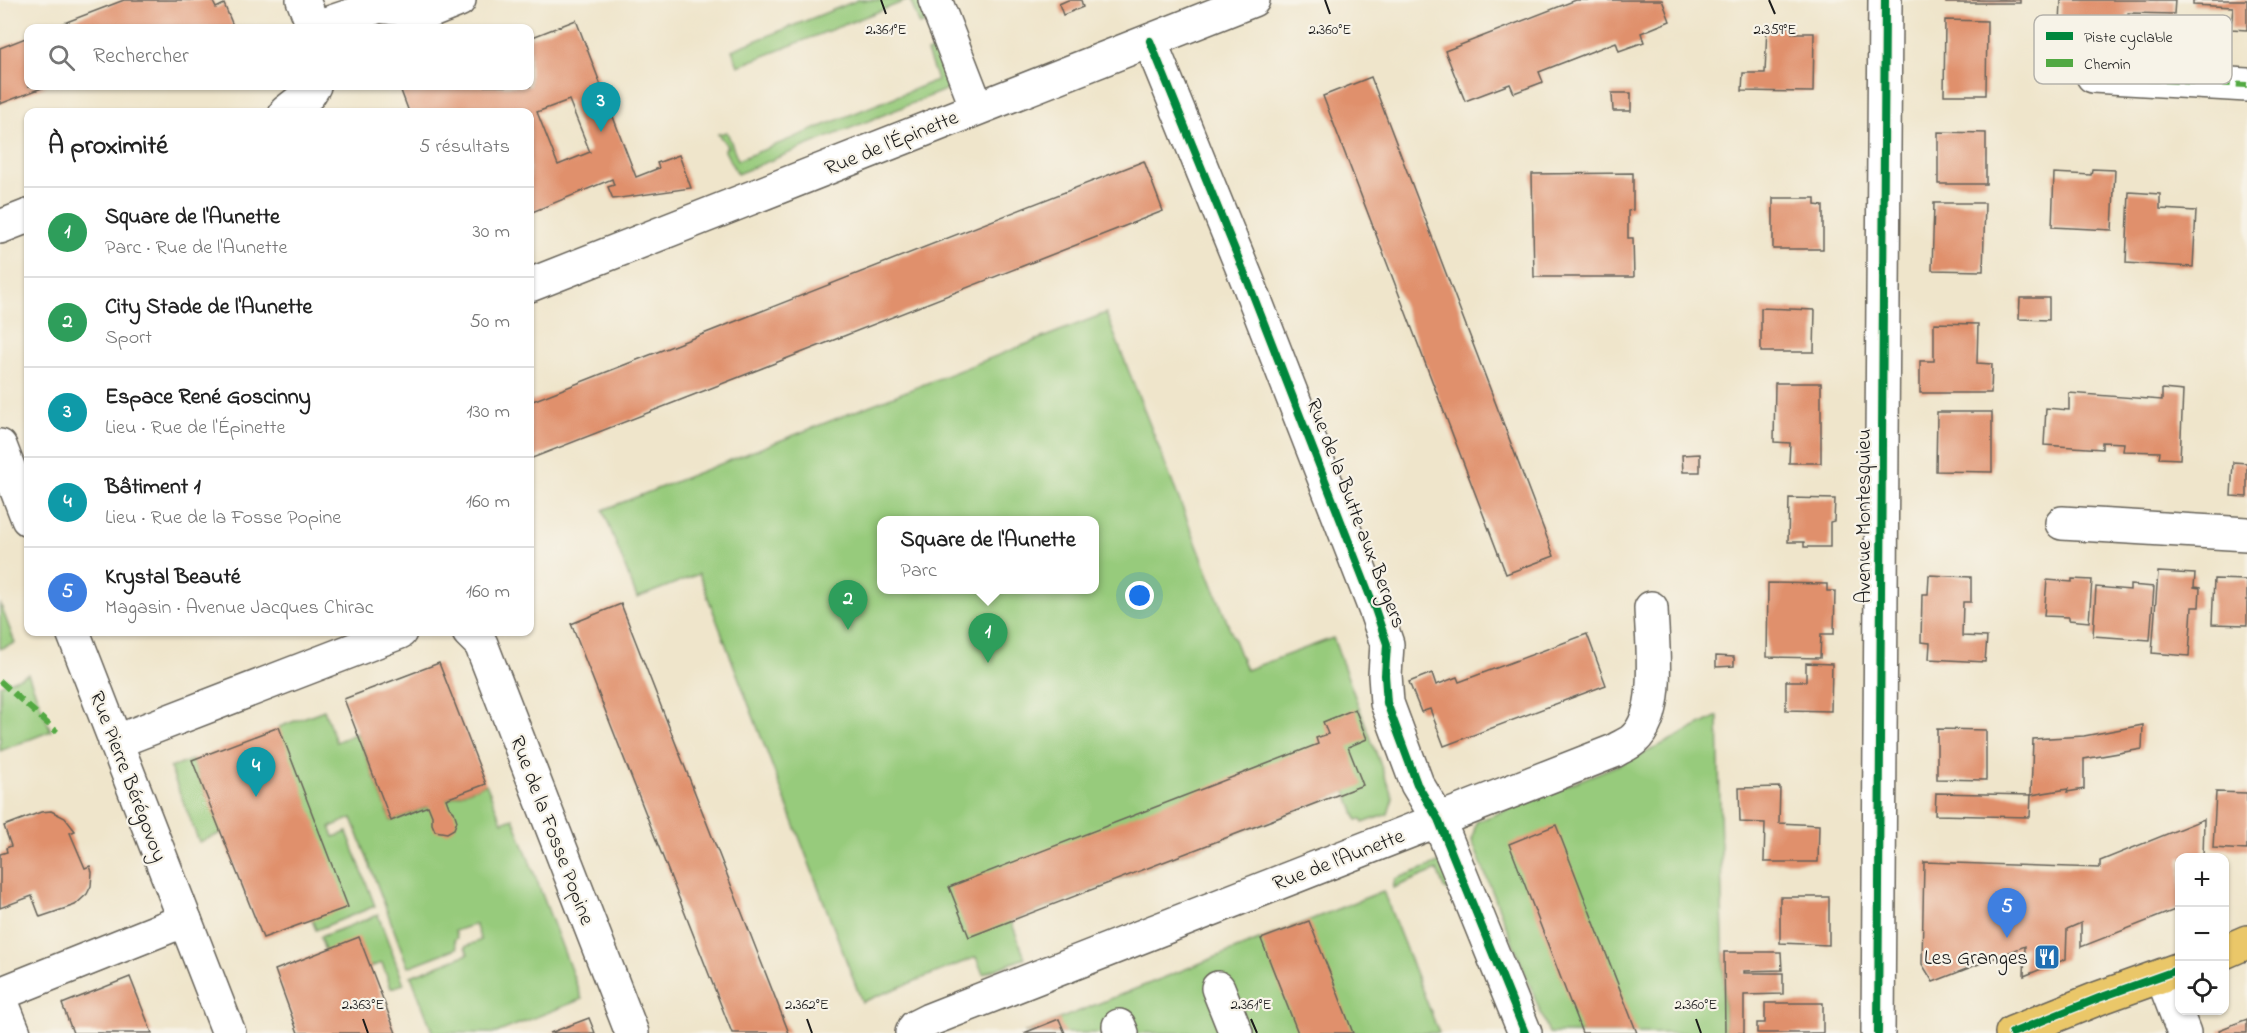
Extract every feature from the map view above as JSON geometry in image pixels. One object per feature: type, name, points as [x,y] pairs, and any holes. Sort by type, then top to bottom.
[{"type":"main road","points":[[2229,949],[2247,942]]},
{"type":"main road","points":[[2012,1033],[2171,972]]},
{"type":"street","points":[[303,0],[312,24]]},
{"type":"street","points":[[326,24],[379,6],[429,12],[459,0]]},
{"type":"street","points":[[935,0],[977,108]]},
{"type":"street","name":"Rue de l'Épinette","points":[[534,283],[1150,41],[1209,8],[1252,0]]},
{"type":"street","name":"Avenue Montesquieu","points":[[1878,1033],[1885,0]]},
{"type":"street","name":"Rue de la Butte aux Bergers","points":[[1150,41],[1248,282],[1376,609],[1387,644],[1384,675],[1387,703],[1420,791],[1438,819],[1525,1033]]},
{"type":"street","points":[[2230,84],[2247,85]]},
{"type":"street","points":[[291,108],[312,90]]},
{"type":"street","points":[[0,227],[24,218]]},
{"type":"street","points":[[0,446],[22,486]]},
{"type":"street","points":[[2061,523],[2247,534]]},
{"type":"street","name":"Rue de l'Aunette","points":[[914,1030],[929,1020],[1614,751],[1634,740],[1648,718],[1653,701],[1651,608]]},
{"type":"street","name":"Rue Pierre Bérégovoy","points":[[74,636],[229,1033]]},
{"type":"street","points":[[115,742],[390,636]]},
{"type":"street","name":"Rue de la Fosse Popine","points":[[473,636],[481,644],[632,1033]]},
{"type":"street","points":[[14,1033],[0,996],[185,920]]},
{"type":"street","points":[[2171,972],[2184,1033]]},
{"type":"street","points":[[1218,988],[1236,1033]]},
{"type":"green space","points":[[858,0],[908,0],[738,66],[732,50]]},
{"type":"green space","points":[[910,0],[926,0],[934,19],[920,25]]},
{"type":"green space","points":[[938,48],[946,63],[940,67],[950,88],[737,174],[724,149],[728,147],[718,134],[727,132],[738,160],[937,80],[927,52]]},
{"type":"green space","points":[[1106,313],[1246,670],[1333,638],[1393,798],[1388,814],[1363,823],[1361,819],[1357,820],[1346,791],[1011,921],[1025,958],[983,974],[976,957],[862,1002],[699,574],[637,598],[603,510]]},
{"type":"green space","points":[[0,603],[15,643],[0,649]]},
{"type":"green space","points":[[28,674],[51,731],[0,751],[0,685]]},
{"type":"green space","points":[[324,710],[336,742],[357,733],[391,821],[486,784],[502,822],[513,818],[582,999],[496,1033],[433,1033],[411,976],[468,954],[465,947],[481,940],[475,924],[455,931],[457,938],[454,940],[457,948],[408,967],[352,818],[330,827],[334,837],[347,832],[375,906],[316,930],[312,920],[279,727]]},
{"type":"green space","points":[[1718,716],[1725,1033],[1549,1033],[1472,841],[1476,822],[1633,759]]},
{"type":"green space","points":[[192,760],[222,833],[199,842],[170,768]]},
{"type":"green space","points":[[1444,861],[1452,893],[1444,888],[1437,870],[1393,888],[1395,879]]},
{"type":"green space","points":[[1383,891],[1439,1033],[1024,1033]]},
{"type":"green space","points":[[378,915],[404,984],[391,988],[382,963],[370,967],[325,951],[320,937]]},
{"type":"building","points":[[124,0],[212,0],[216,8],[224,4],[232,24],[61,24]]},
{"type":"building","points":[[1068,0],[1081,0],[1083,7],[1063,15],[1059,4]]},
{"type":"building","points":[[1576,0],[1662,0],[1670,21],[1641,33],[1644,42],[1619,51],[1616,42],[1539,72],[1543,82],[1514,93],[1510,84],[1465,101],[1445,51]]},
{"type":"building","points":[[1946,0],[2020,0],[2020,3],[1946,3]]},
{"type":"building","points":[[2061,0],[2175,0],[2174,14],[2060,15]]},
{"type":"building","points":[[2193,0],[2247,0],[2247,30],[2232,29],[2233,7],[2193,5]]},
{"type":"building","points":[[576,20],[636,177],[659,168],[657,163],[679,155],[691,188],[613,199],[608,187],[614,185],[612,179],[534,211],[534,108],[408,108],[401,90],[534,90],[534,36]],"holes":[[[569,100],[590,152],[558,165],[537,112]]]},
{"type":"building","points":[[1945,20],[1987,21],[1986,95],[1944,95]]},
{"type":"building","points":[[1767,26],[1793,27],[1792,33],[1814,33],[1813,92],[1742,91],[1743,73],[1765,73]]},
{"type":"building","points":[[24,39],[24,90],[37,90],[0,104],[0,48]]},
{"type":"building","points":[[1371,77],[1554,556],[1506,574],[1323,96]]},
{"type":"building","points":[[1612,93],[1631,93],[1631,111],[1613,111]]},
{"type":"building","points":[[1938,132],[1986,133],[1986,184],[1938,184]]},
{"type":"building","points":[[1144,161],[1163,211],[534,457],[534,400]]},
{"type":"building","points":[[2092,169],[2115,170],[2112,230],[2052,227],[2054,173],[2091,175]]},
{"type":"building","points":[[1633,173],[1633,210],[1628,211],[1628,238],[1633,238],[1634,277],[1534,277],[1532,174]]},
{"type":"building","points":[[2129,192],[2160,194],[2160,209],[2196,211],[2193,267],[2126,263]]},
{"type":"building","points":[[1773,198],[1815,198],[1815,205],[1823,206],[1823,249],[1773,249]]},
{"type":"building","points":[[1934,203],[1985,203],[1983,271],[1932,270]]},
{"type":"building","points":[[2020,298],[2049,298],[2049,320],[2019,319]]},
{"type":"building","points":[[1761,308],[1815,310],[1814,352],[1761,352]]},
{"type":"building","points":[[1934,323],[1978,324],[1977,363],[1992,364],[1991,393],[1920,393],[1920,361],[1934,361]]},
{"type":"building","points":[[1775,383],[1821,383],[1821,463],[1789,463],[1790,443],[1774,442]]},
{"type":"building","points":[[2162,389],[2183,391],[2180,459],[2159,458],[2160,452],[2123,451],[2124,443],[2102,442],[2102,449],[2044,445],[2046,408],[2069,410],[2069,393],[2162,400]]},
{"type":"building","points":[[1937,412],[1992,412],[1992,472],[1936,471]]},
{"type":"building","points":[[1700,454],[1700,472],[1683,472],[1682,455]]},
{"type":"building","points":[[2233,462],[2247,463],[2247,497],[2231,496]]},
{"type":"building","points":[[1789,498],[1835,499],[1834,521],[1830,522],[1830,547],[1804,547],[1804,542],[1788,542]]},
{"type":"building","points":[[2158,572],[2195,574],[2194,587],[2200,588],[2199,607],[2192,607],[2189,656],[2152,653]]},
{"type":"building","points":[[1929,575],[1971,577],[1971,602],[1963,602],[1962,636],[1987,637],[1985,662],[1929,659],[1930,643],[1921,642],[1922,594],[1928,594]]},
{"type":"building","points":[[2072,579],[2092,580],[2089,622],[2069,620],[2069,617],[2044,616],[2047,580],[2072,582]]},
{"type":"building","points":[[2214,579],[2247,580],[2247,625],[2212,624]]},
{"type":"building","points":[[1768,583],[1827,584],[1827,591],[1835,591],[1834,634],[1821,634],[1820,658],[1767,657]]},
{"type":"building","points":[[2130,585],[2154,587],[2150,640],[2093,636],[2096,587],[2130,590]]},
{"type":"building","points":[[621,604],[789,1033],[732,1033],[571,624]]},
{"type":"building","points":[[1587,634],[1606,685],[1444,746],[1430,709],[1421,712],[1409,682],[1432,673],[1436,685],[1457,677],[1459,682]]},
{"type":"building","points":[[1716,656],[1734,657],[1734,666],[1716,667]]},
{"type":"building","points":[[439,663],[486,784],[446,799],[457,821],[454,829],[447,833],[435,831],[428,806],[391,821],[344,699]]},
{"type":"building","points":[[1806,663],[1832,664],[1831,711],[1786,710],[1786,681],[1806,681]]},
{"type":"building","points":[[1355,709],[1367,739],[1348,747],[1363,785],[969,937],[949,887],[1318,744],[1316,738],[1328,734],[1323,722]]},
{"type":"building","points":[[2143,725],[2142,749],[2084,759],[2084,789],[2031,795],[2033,739],[2084,736]]},
{"type":"building","points":[[279,727],[348,907],[263,938],[192,760]]},
{"type":"building","points":[[1937,729],[1986,730],[1986,780],[1937,779]]},
{"type":"building","points":[[1780,787],[1779,823],[1819,825],[1818,862],[1764,862],[1765,823],[1740,822],[1739,788]]},
{"type":"building","points":[[2216,792],[2247,793],[2247,850],[2213,848]]},
{"type":"building","points":[[1936,793],[2031,795],[2030,817],[1935,815]]},
{"type":"building","points":[[51,811],[65,818],[75,831],[70,833],[85,868],[90,866],[92,872],[91,886],[87,894],[75,905],[40,917],[32,896],[0,908],[0,854],[7,852],[6,848],[11,846],[4,826],[41,812]]},
{"type":"building","points":[[2204,819],[2203,853],[2175,853],[2175,910],[2081,947],[2081,923],[2067,929],[2066,959],[2024,976],[2025,946],[1933,982],[1922,964],[1924,862],[2100,868],[2100,861]]},
{"type":"building","points":[[1556,825],[1637,1033],[1582,1033],[1509,844]]},
{"type":"building","points":[[1780,897],[1829,897],[1829,945],[1780,943]]},
{"type":"building","points":[[1309,921],[1353,1033],[1298,1033],[1261,939]]},
{"type":"building","points":[[359,937],[396,1033],[298,1033],[275,970]]},
{"type":"building","points":[[1724,952],[1781,952],[1782,970],[1744,971],[1744,973],[1783,973],[1783,994],[1744,995],[1744,1033],[1725,1033]]},
{"type":"building","points":[[130,977],[152,1033],[73,1033],[62,1004]]},
{"type":"building","points":[[1765,1003],[1823,1003],[1823,1033],[1757,1033],[1757,1023],[1765,1023]]},
{"type":"building","points":[[589,1018],[595,1033],[550,1033]]},
{"type":"building","points":[[1059,1019],[1065,1033],[1024,1033]]},
{"type":"building","points":[[2247,1019],[2247,1033],[2220,1033],[2219,1030]]},
{"type":"marked path","points":[[2230,84],[2247,85]]},
{"type":"marked path","points":[[0,681],[57,732]]},
{"type":"cycle path","points":[[1878,1033],[1885,0]]},
{"type":"cycle path","points":[[1150,41],[1248,282],[1375,609],[1387,644],[1385,675],[1387,703],[1417,784],[1438,819],[1525,1033]]},
{"type":"cycle path","points":[[2012,1033],[2175,971]]},
{"type":"place","name":"Espace René Goscinny","points":[[601,132]]},
{"type":"place","name":"City Stade de l'Aunette","points":[[848,630]]},
{"type":"place","name":"Square de l'Aunette","points":[[988,663]]},
{"type":"place","name":"Bâtiment 1","points":[[256,797]]},
{"type":"place","name":"Krystal Beauté","points":[[2007,938]]},
{"type":"place","name":"Les Granges","points":[[2047,957]]}]
